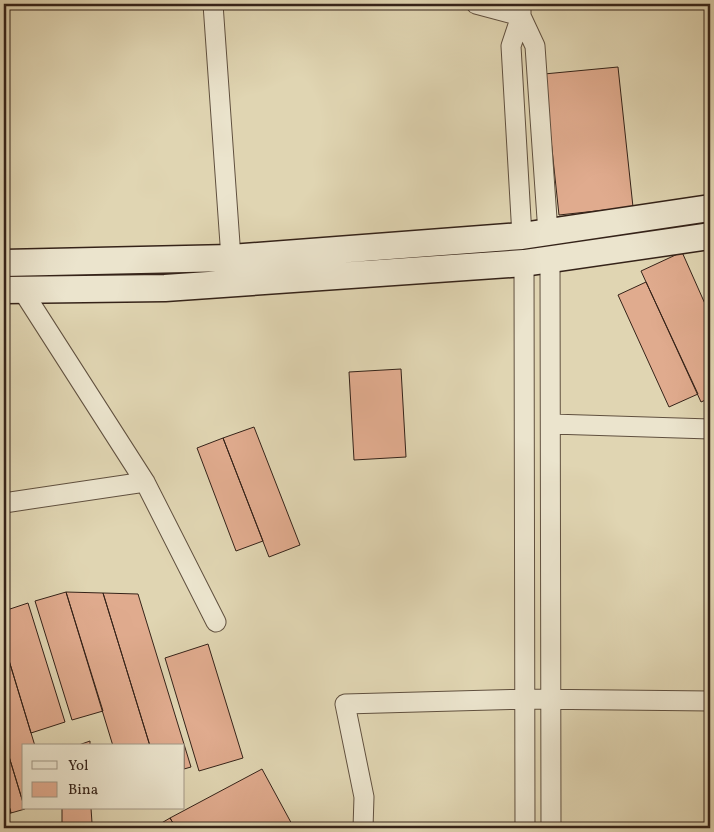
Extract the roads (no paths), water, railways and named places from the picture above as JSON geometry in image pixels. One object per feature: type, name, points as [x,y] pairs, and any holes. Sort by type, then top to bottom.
[{"type":"street","points":[[214,4],[231,258]]},
{"type":"street","points":[[476,4],[521,10]]},
{"type":"street","points":[[521,10],[535,46],[550,261],[552,424],[551,828]]},
{"type":"street","points":[[521,10],[511,46],[524,263],[525,828]]},
{"type":"street","points":[[4,263],[231,258],[522,236],[705,205]]},
{"type":"street","points":[[13,290],[165,288],[550,261],[710,236]]},
{"type":"street","points":[[13,290],[145,482],[216,622]]},
{"type":"street","points":[[552,424],[710,429]]},
{"type":"street","points":[[4,503],[145,482]]},
{"type":"street","points":[[363,828],[364,797],[346,704],[525,699],[710,701]]}]
